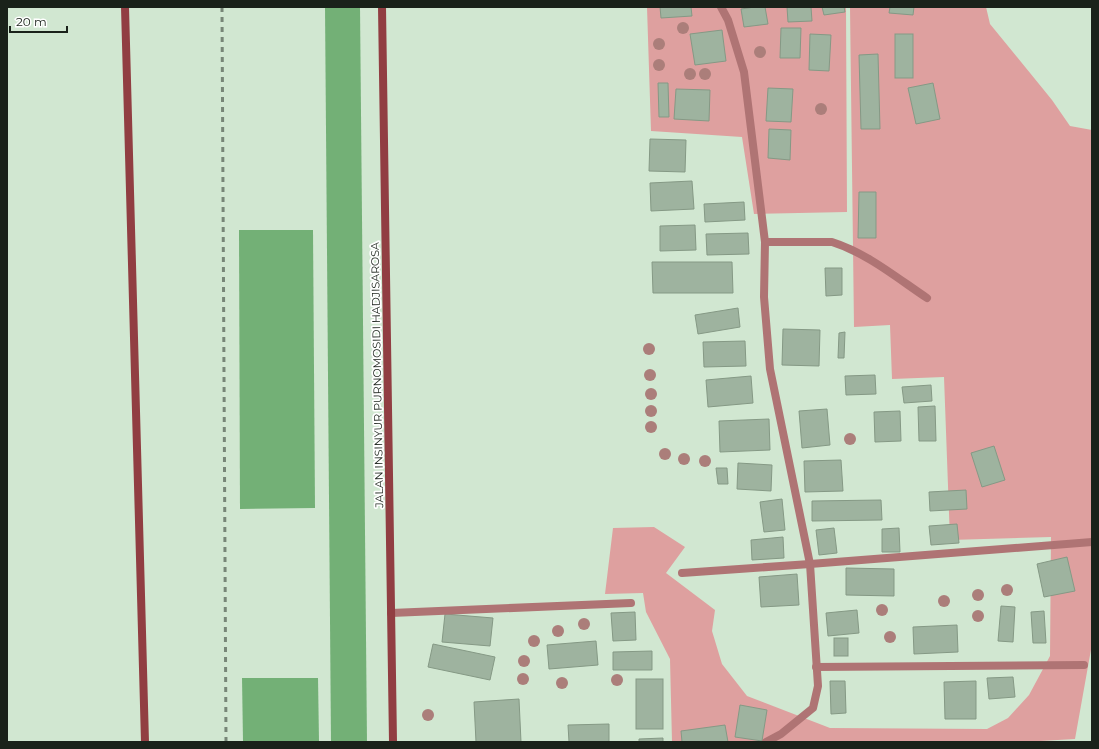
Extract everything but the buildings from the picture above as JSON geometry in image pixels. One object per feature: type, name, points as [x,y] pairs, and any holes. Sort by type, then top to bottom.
[{"type":"street","points":[[125,7],[145,742]]},
{"type":"street","name":"JALAN INSINYUR PURNOMOSIDI HADJISAROSA","points":[[382,7],[393,742]]},
{"type":"street","points":[[721,7],[728,20],[744,72],[764,242],[764,297],[770,369],[810,564],[818,686],[813,708],[781,734],[766,742]]},
{"type":"street","points":[[764,242],[832,242],[842,245],[857,251],[927,298]]},
{"type":"street","points":[[682,573],[1092,542]]},
{"type":"street","points":[[391,613],[631,603]]},
{"type":"street","points":[[816,667],[1084,665]]},
{"type":"shaded area","points":[[325,7],[360,7],[367,742],[331,742]]},
{"type":"shaded area","points":[[647,7],[846,7],[847,212],[754,214],[742,137],[651,131]]},
{"type":"shaded area","points":[[850,7],[986,7],[990,24],[1052,100],[1070,126],[1092,130],[1092,644],[1075,739],[1023,742],[672,742],[670,659],[646,612],[643,593],[605,594],[613,528],[654,527],[685,547],[666,573],[715,610],[712,631],[722,664],[747,696],[830,728],[987,729],[1008,718],[1029,695],[1050,656],[1051,537],[950,540],[944,377],[892,379],[890,325],[854,327]]},
{"type":"shaded area","points":[[239,230],[313,230],[315,508],[240,509]]},
{"type":"shaded area","points":[[242,678],[318,678],[319,742],[243,742]]},
{"type":"railway","points":[[222,7],[226,742]]}]
